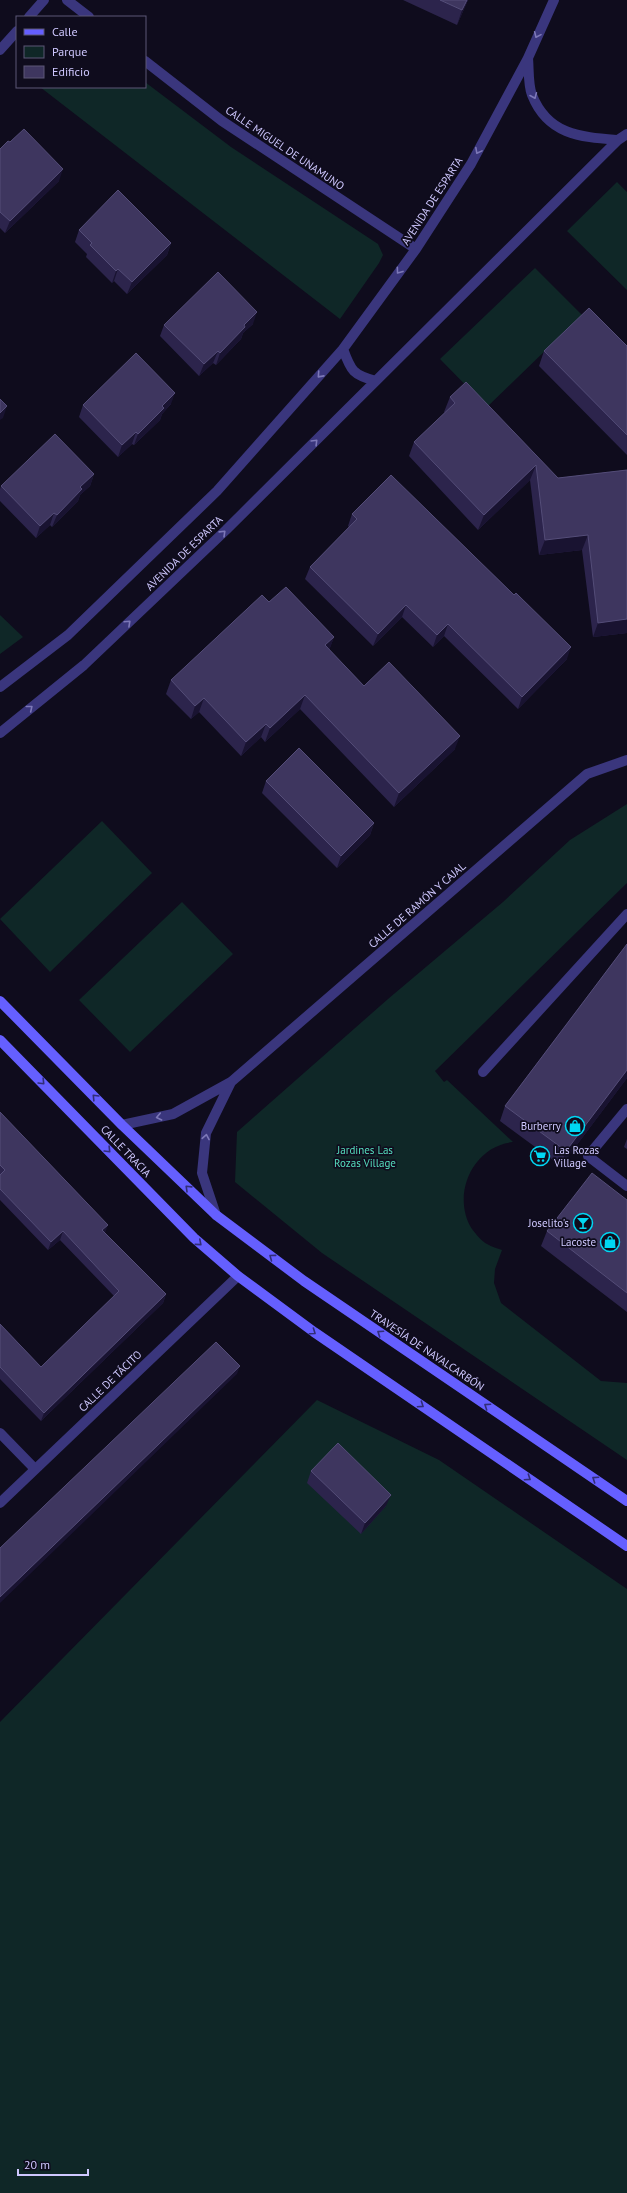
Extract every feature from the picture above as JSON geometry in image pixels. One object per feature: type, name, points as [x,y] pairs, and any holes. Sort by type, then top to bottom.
[{"type":"street","points":[[30,16],[44,0]]},
{"type":"street","points":[[67,0],[87,16]]},
{"type":"street","name":"AVENIDA DE ESPARTA","points":[[0,687],[68,635],[217,491],[343,349],[416,249],[471,164],[528,58],[554,0]]},
{"type":"street","points":[[0,50],[16,32]]},
{"type":"street","name":"AVENIDA DE ESPARTA","points":[[528,58],[531,94],[546,120],[575,136],[618,140]]},
{"type":"street","name":"CALLE MIGUEL DE UNAMUNO","points":[[146,62],[222,121],[416,249]]},
{"type":"street","name":"AVENIDA DE ESPARTA","points":[[0,732],[84,665],[226,530],[618,140],[627,134]]},
{"type":"street","points":[[343,349],[349,366],[360,377],[376,381]]},
{"type":"street","name":"CALLE DE RAMÓN Y CAJAL","points":[[122,1125],[173,1114],[231,1082],[587,774],[627,760]]},
{"type":"street","points":[[483,1072],[627,914]]},
{"type":"street","name":"CALLE TRACIA","points":[[0,1001],[122,1125],[216,1215]]},
{"type":"street","name":"CALLE TRACIA","points":[[0,1040],[194,1238],[238,1276]]},
{"type":"street","name":"CALLE DE RAMÓN Y CAJAL","points":[[216,1215],[202,1173],[206,1133],[231,1082]]},
{"type":"street","points":[[627,1109],[588,1156],[627,1186]]},
{"type":"street","name":"TRAVESÍA DE NAVALCARBÓN","points":[[216,1215],[304,1281],[627,1501]]},
{"type":"street","points":[[238,1276],[314,1332],[627,1546]]},
{"type":"street","name":"CALLE DE TÁCITO","points":[[0,1503],[238,1276]]},
{"type":"street","points":[[0,1433],[35,1469]]},
{"type":"green space","points":[[146,83],[231,147],[378,244],[383,255],[379,263],[340,319],[41,88],[146,88]]},
{"type":"green space","points":[[617,182],[627,192],[627,290],[567,231]]},
{"type":"green space","points":[[535,268],[582,315],[487,407],[440,359]]},
{"type":"green space","points":[[0,615],[23,637],[0,654]]},
{"type":"green space","name":"Jardines Las Rozas Village","points":[[627,804],[627,883],[435,1071],[444,1082],[447,1080],[513,1142],[499,1146],[486,1153],[476,1163],[469,1175],[465,1188],[464,1202],[466,1216],[472,1229],[485,1243],[502,1250],[495,1269],[494,1283],[501,1303],[601,1381],[627,1383],[627,1460],[322,1253],[235,1182],[237,1132],[388,999],[503,902],[570,840]]},
{"type":"green space","points":[[102,821],[152,873],[50,972],[0,919]]},
{"type":"green space","points":[[182,902],[233,954],[130,1052],[79,1000]]},
{"type":"green space","points":[[317,1400],[439,1460],[627,1589],[627,2193],[0,2193],[0,1722]]},
{"type":"building","points":[[440,0],[467,0],[462,10]]},
{"type":"building","points":[[24,129],[63,169],[10,221],[0,212],[0,149]]},
{"type":"building","points":[[118,190],[171,243],[132,282],[118,269],[116,271],[90,245],[92,243],[79,230]]},
{"type":"building","points":[[218,272],[257,312],[220,353],[218,351],[204,364],[164,325]]},
{"type":"building","points":[[589,308],[627,346],[627,435],[544,351]]},
{"type":"building","points":[[136,353],[175,393],[162,406],[164,408],[138,434],[136,432],[122,445],[83,405]]},
{"type":"building","points":[[466,382],[558,478],[627,470],[627,619],[598,623],[588,535],[545,540],[536,465],[484,515],[414,442],[455,403],[450,397]]},
{"type":"building","points":[[0,399],[7,406],[0,413]]},
{"type":"building","points":[[55,434],[94,474],[80,487],[82,489],[57,515],[54,513],[40,526],[1,486]]},
{"type":"building","points":[[391,475],[514,595],[516,593],[571,647],[522,697],[448,624],[437,635],[406,605],[378,634],[310,567],[357,519],[352,514]]},
{"type":"building","points":[[286,587],[334,637],[325,645],[364,686],[389,662],[460,736],[399,793],[305,695],[270,728],[266,724],[246,742],[204,698],[195,706],[171,680],[262,595],[269,602]]},
{"type":"building","points":[[299,748],[374,823],[341,856],[266,781]]},
{"type":"building","points":[[627,944],[627,1070],[566,1151],[505,1106]]},
{"type":"building","points":[[0,1112],[108,1225],[102,1230],[166,1294],[44,1413],[0,1367],[0,1324],[41,1367],[119,1291],[63,1231],[51,1242],[0,1189],[0,1175],[5,1170],[0,1165]]},
{"type":"building","points":[[592,1173],[627,1200],[627,1293],[547,1231]]},
{"type":"building","points":[[216,1342],[240,1366],[0,1597],[0,1548]]},
{"type":"building","points":[[338,1443],[391,1495],[365,1523],[311,1471]]},
{"type":"place","name":"Burberry","points":[[575,1126]]},
{"type":"place","name":"Las Rozas Village","points":[[540,1156]]},
{"type":"place","name":"Joselito's","points":[[583,1223]]},
{"type":"place","name":"Lacoste","points":[[610,1242]]}]
